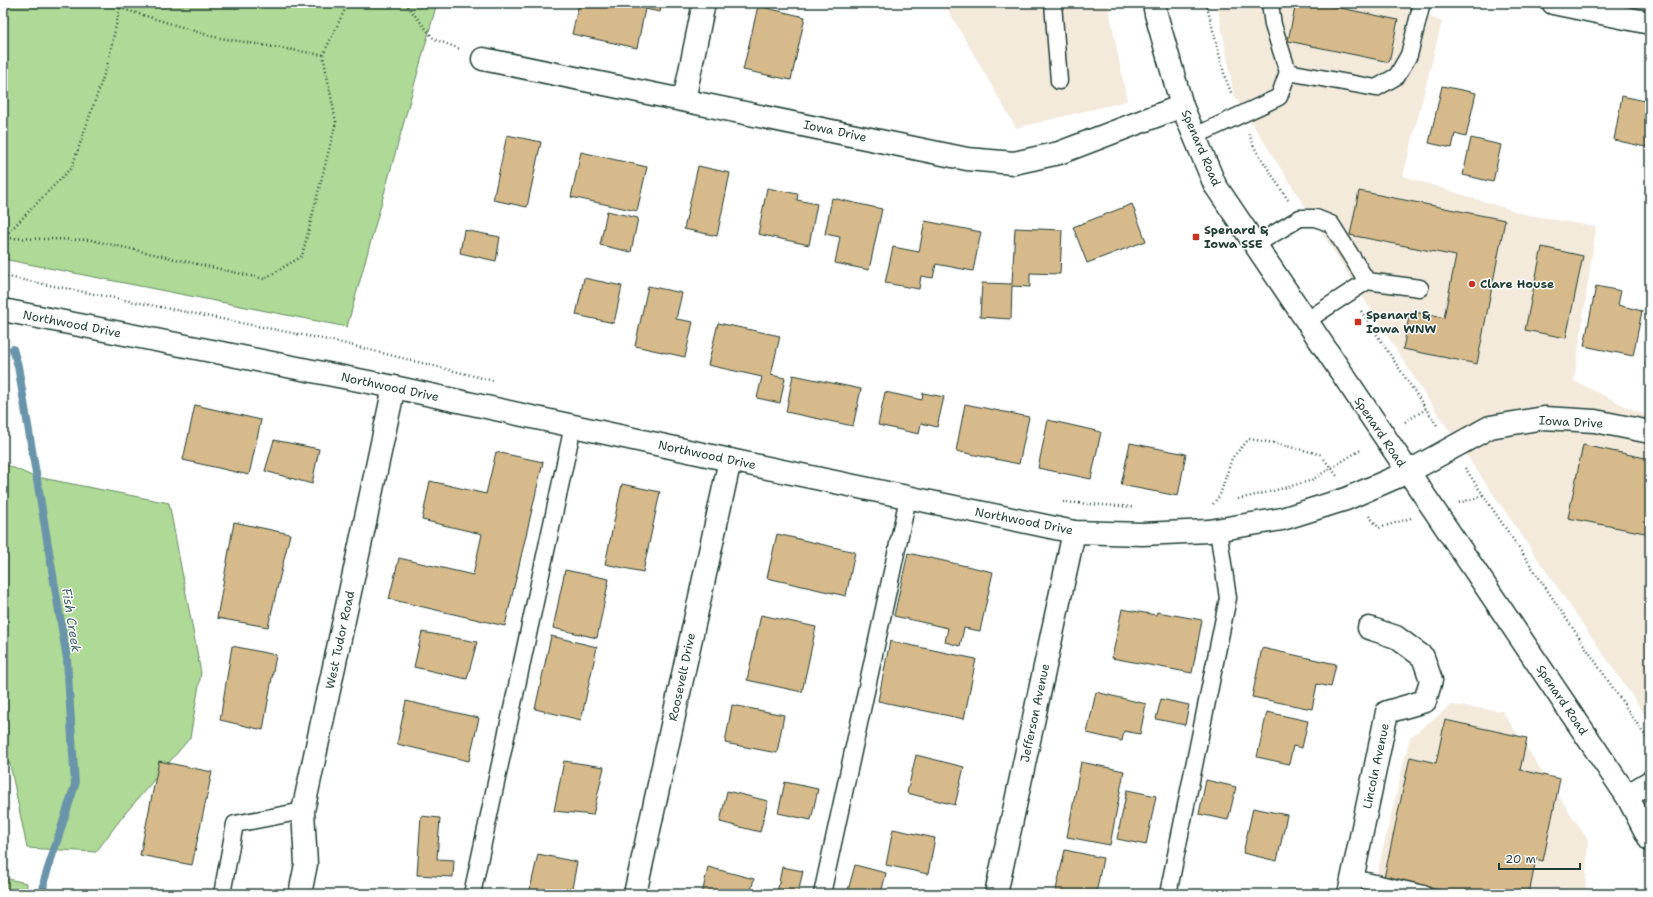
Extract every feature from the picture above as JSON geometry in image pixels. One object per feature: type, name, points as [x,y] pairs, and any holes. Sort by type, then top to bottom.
[{"type":"street","points":[[684,100],[704,3]]},
{"type":"street","name":"Spenard Road","points":[[1154,3],[1182,106],[1215,185],[1627,796],[1650,840]]},
{"type":"street","points":[[1553,3],[1650,23]]},
{"type":"street","name":"Iowa Drive","points":[[483,59],[967,159],[1014,163],[1059,153],[1182,106]]},
{"type":"street","name":"Northwood Drive","points":[[3,310],[394,387],[908,498],[1074,532],[1142,534],[1218,530],[1289,517],[1346,499],[1408,472]]},
{"type":"street","name":"West Tudor Road","points":[[300,894],[306,864],[303,811],[394,387]]},
{"type":"street","name":"Iowa Drive","points":[[1408,472],[1490,427],[1544,418],[1595,421],[1650,432]]},
{"type":"street","name":"Roosevelt Drive","points":[[635,894],[730,460]]},
{"type":"street","name":"Jefferson Avenue","points":[[996,894],[1074,532]]},
{"type":"street","name":"Lincoln Avenue","points":[[1351,886],[1387,712],[1425,701],[1431,680],[1423,657],[1396,637],[1369,628]]},
{"type":"street","points":[[1627,796],[1650,782]]},
{"type":"lane","points":[[1053,3],[1059,80]]},
{"type":"lane","points":[[1195,136],[1278,97],[1288,72],[1273,25],[1270,3]]},
{"type":"lane","points":[[1288,72],[1376,88],[1397,76],[1409,56],[1422,3]]},
{"type":"lane","points":[[1255,245],[1300,218],[1316,218],[1331,224],[1367,281]]},
{"type":"lane","points":[[1306,321],[1367,281],[1420,288]]},
{"type":"lane","points":[[472,894],[573,426]]},
{"type":"lane","points":[[822,894],[908,498]]},
{"type":"lane","points":[[1168,894],[1228,598],[1218,530]]},
{"type":"lane","points":[[222,894],[235,824],[303,811]]},
{"type":"lane","points":[[1351,886],[1424,894]]},
{"type":"path","points":[[3,238],[72,167],[107,66],[121,3]]},
{"type":"path","points":[[3,238],[91,240],[264,279],[302,256],[336,122],[323,55],[348,3]]},
{"type":"path","points":[[405,3],[434,39],[483,59]]},
{"type":"path","points":[[1206,3],[1225,77],[1254,147],[1300,218]]},
{"type":"path","points":[[120,8],[214,37],[323,55]]},
{"type":"path","points":[[3,276],[338,342],[499,382]]},
{"type":"path","points":[[1349,293],[1650,743]]},
{"type":"path","points":[[1214,503],[1220,495],[1232,458],[1249,439],[1323,455]]},
{"type":"path","points":[[1236,499],[1310,481]]},
{"type":"path","points":[[1057,502],[1134,507]]},
{"type":"path","points":[[1207,504],[1222,502]]},
{"type":"shaded area","points":[[944,3],[1108,3],[1127,101],[1016,128]]},
{"type":"shaded area","points":[[1217,3],[1397,3],[1442,22],[1403,176],[1524,214],[1596,227],[1574,381],[1650,418],[1650,722],[1427,398],[1234,95]]},
{"type":"shaded area","points":[[1452,705],[1502,711],[1588,840],[1585,894],[1389,894],[1373,890],[1410,737]]},
{"type":"green space","points":[[3,3],[437,3],[347,327],[3,259]]},
{"type":"green space","points":[[3,463],[32,476],[169,503],[201,673],[190,738],[123,816],[96,852],[27,848],[10,764],[3,759]]},
{"type":"green space","points":[[3,878],[27,883],[26,894],[3,894]]},
{"type":"building","points":[[579,3],[662,3],[660,12],[645,9],[637,48],[572,34]]},
{"type":"building","points":[[1296,3],[1317,3],[1398,20],[1389,62],[1288,41]]},
{"type":"building","points":[[758,6],[805,17],[791,80],[743,70]]},
{"type":"building","points":[[1442,86],[1476,93],[1466,137],[1455,134],[1452,148],[1429,143]]},
{"type":"building","points":[[1622,96],[1650,102],[1650,148],[1614,140]]},
{"type":"building","points":[[507,135],[541,142],[527,207],[493,200]]},
{"type":"building","points":[[1471,138],[1501,145],[1493,182],[1463,175]]},
{"type":"building","points":[[581,152],[647,167],[637,211],[571,197]]},
{"type":"building","points":[[698,166],[730,173],[717,236],[684,229]]},
{"type":"building","points":[[767,188],[798,194],[797,200],[817,204],[809,245],[758,234]]},
{"type":"building","name":"Clare House","points":[[1359,191],[1505,220],[1477,364],[1403,349],[1410,311],[1444,318],[1456,256],[1350,235]]},
{"type":"building","points":[[832,198],[882,209],[869,270],[835,263],[840,237],[825,234]]},
{"type":"building","points":[[1132,204],[1146,241],[1087,263],[1073,227]]},
{"type":"building","points":[[607,211],[638,218],[631,252],[600,245]]},
{"type":"building","points":[[925,221],[981,232],[973,271],[936,264],[933,278],[921,276],[919,289],[885,283],[893,247],[919,252]]},
{"type":"building","points":[[1015,228],[1062,230],[1060,274],[1030,273],[1030,287],[1012,286],[1011,319],[980,317],[982,283],[1012,284]]},
{"type":"building","points":[[464,230],[500,237],[496,261],[460,253]]},
{"type":"building","points":[[1542,247],[1583,256],[1566,338],[1525,330]]},
{"type":"building","points":[[584,278],[622,286],[614,323],[576,315]]},
{"type":"building","points":[[648,286],[682,293],[676,319],[693,322],[685,357],[635,346]]},
{"type":"building","points":[[1596,286],[1621,291],[1618,305],[1642,311],[1633,356],[1584,346]]},
{"type":"building","points":[[718,323],[780,336],[771,375],[785,378],[780,403],[757,398],[762,377],[708,365]]},
{"type":"building","points":[[1650,342],[1650,366],[1645,365]]},
{"type":"building","points":[[793,375],[861,389],[853,426],[786,412]]},
{"type":"building","points":[[885,392],[922,400],[923,393],[944,397],[937,427],[921,423],[919,434],[878,425]]},
{"type":"building","points":[[965,404],[1029,417],[1019,464],[956,451]]},
{"type":"building","points":[[195,405],[261,420],[249,475],[183,460]]},
{"type":"building","points":[[1048,420],[1101,432],[1091,479],[1038,468]]},
{"type":"building","points":[[274,440],[319,449],[312,484],[265,471]]},
{"type":"building","points":[[1130,443],[1186,454],[1178,496],[1121,485]]},
{"type":"building","points":[[1583,445],[1650,459],[1650,534],[1568,518]]},
{"type":"building","points":[[496,452],[543,462],[505,626],[389,599],[399,558],[473,575],[482,534],[422,520],[430,481],[486,494]]},
{"type":"building","points":[[622,484],[660,492],[643,572],[605,564]]},
{"type":"building","points":[[234,522],[290,534],[268,627],[217,618]]},
{"type":"building","points":[[777,534],[855,552],[846,596],[767,578]]},
{"type":"building","points":[[908,553],[993,572],[980,631],[964,628],[960,646],[945,642],[948,628],[894,616]]},
{"type":"building","points":[[565,570],[609,579],[597,638],[553,628]]},
{"type":"building","points":[[1122,609],[1156,615],[1157,612],[1202,620],[1192,673],[1112,658]]},
{"type":"building","points":[[761,615],[816,627],[802,692],[747,680]]},
{"type":"building","points":[[422,632],[477,642],[467,679],[414,667]]},
{"type":"building","points":[[551,636],[597,647],[581,720],[535,709]]},
{"type":"building","points":[[890,641],[976,659],[964,719],[878,701]]},
{"type":"building","points":[[232,646],[276,655],[263,730],[220,720]]},
{"type":"building","points":[[1262,648],[1336,664],[1331,687],[1317,684],[1312,709],[1252,697]]},
{"type":"building","points":[[1096,692],[1146,704],[1140,734],[1124,731],[1122,741],[1087,733]]},
{"type":"building","points":[[1161,699],[1189,705],[1185,725],[1156,719]]},
{"type":"building","points":[[406,701],[479,718],[469,761],[397,744]]},
{"type":"building","points":[[732,705],[784,715],[777,753],[725,743]]},
{"type":"building","points":[[1267,712],[1308,721],[1302,748],[1293,746],[1289,764],[1257,757]]},
{"type":"building","points":[[1445,720],[1527,738],[1520,770],[1560,779],[1543,861],[1536,859],[1529,894],[1459,894],[1384,878],[1410,757],[1436,763]]},
{"type":"building","points":[[916,755],[964,767],[955,805],[907,793]]},
{"type":"building","points":[[159,761],[212,772],[192,865],[140,855]]},
{"type":"building","points":[[564,761],[604,767],[593,815],[554,811]]},
{"type":"building","points":[[1081,762],[1124,771],[1110,845],[1067,837]]},
{"type":"building","points":[[1206,780],[1236,787],[1228,820],[1199,814]]},
{"type":"building","points":[[785,782],[818,789],[811,820],[778,813]]},
{"type":"building","points":[[1127,790],[1156,796],[1146,845],[1117,839]]},
{"type":"building","points":[[727,791],[768,801],[760,832],[720,822]]},
{"type":"building","points":[[1253,808],[1287,815],[1277,861],[1243,853]]},
{"type":"building","points":[[421,816],[440,818],[437,859],[454,860],[453,877],[417,875]]},
{"type":"building","points":[[893,829],[935,838],[928,874],[886,865]]},
{"type":"building","points":[[1065,850],[1103,858],[1096,894],[1055,894]]},
{"type":"building","points":[[538,854],[577,862],[571,894],[529,894]]},
{"type":"building","points":[[855,865],[886,873],[881,894],[847,894]]},
{"type":"building","points":[[708,867],[754,879],[750,894],[702,894]]},
{"type":"building","points":[[782,867],[803,871],[798,894],[777,893]]},
{"type":"waterway","name":"Fish Creek","points":[[13,349],[18,366],[67,659],[75,785],[44,881],[43,894]]},
{"type":"place","name":"Spenard & Iowa SSE","points":[[1196,237]]},
{"type":"place","name":"Clare House","points":[[1472,284]]},
{"type":"place","name":"Spenard & Iowa WNW","points":[[1358,322]]}]
